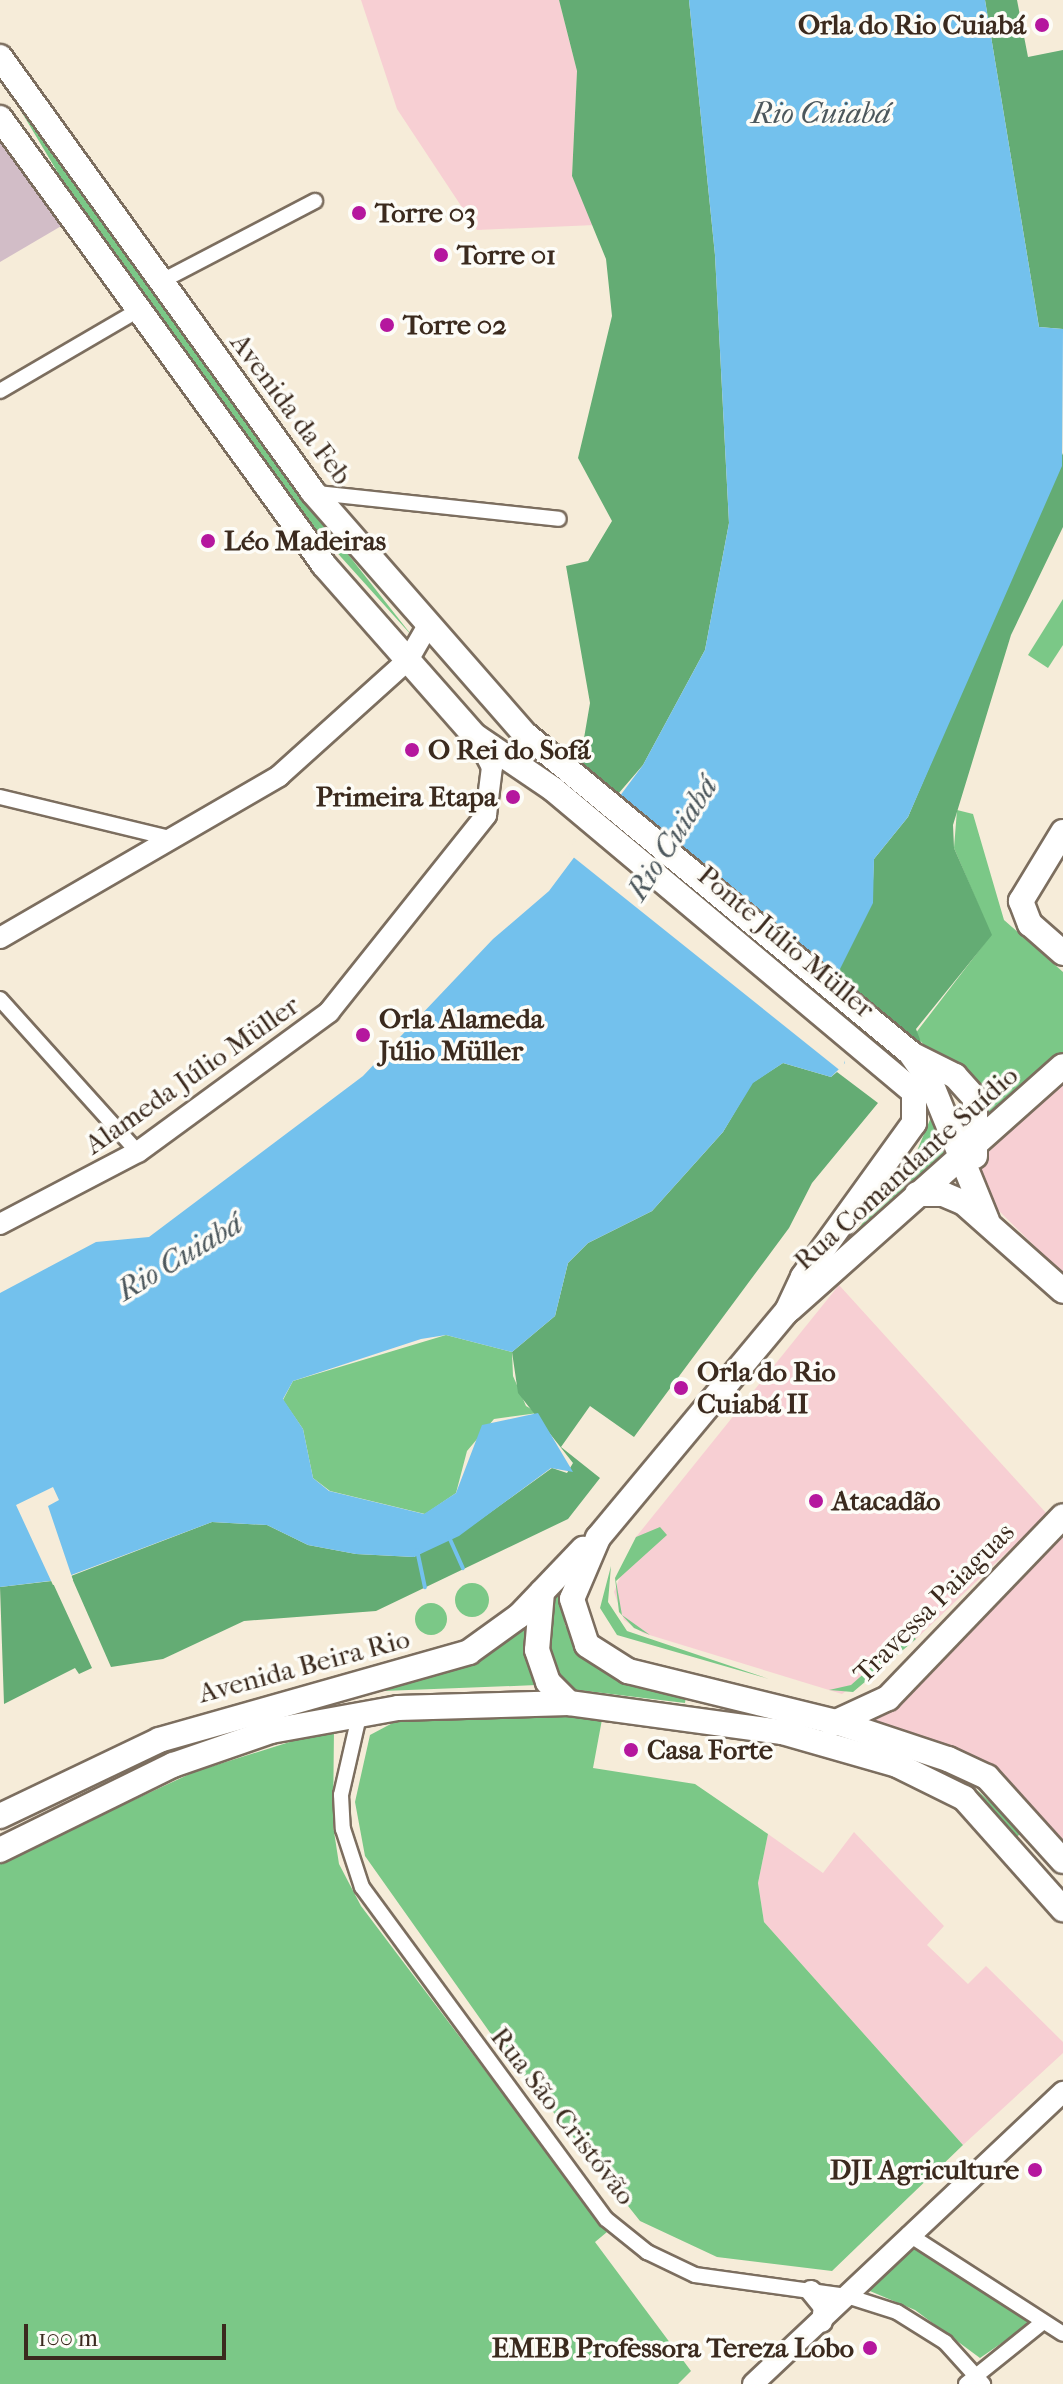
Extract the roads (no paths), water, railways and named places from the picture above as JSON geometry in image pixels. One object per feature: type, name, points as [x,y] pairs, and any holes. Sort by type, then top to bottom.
[{"type":"main road","name":"Avenida da Feb","points":[[0,57],[313,492],[559,781]]},
{"type":"main road","points":[[0,118],[135,312],[324,565],[475,736],[559,781]]},
{"type":"main road","points":[[0,938],[178,840],[279,776],[408,660],[428,626]]},
{"type":"main road","name":"Alameda Júlio Müller","points":[[0,1224],[138,1152],[329,1012],[486,815],[492,767],[475,736]]},
{"type":"main road","name":"Ponte Júlio Müller","points":[[559,781],[911,1054],[967,1089],[977,1105],[976,1145]]},
{"type":"main road","name":"Ponte Júlio Müller","points":[[559,781],[908,1081]]},
{"type":"main road","points":[[1063,832],[1021,901],[1030,924],[1063,953]]},
{"type":"main road","points":[[911,1054],[941,1110],[976,1145],[973,1196],[987,1220]]},
{"type":"main road","name":"Rua Comandante Suídio","points":[[598,1538],[787,1311],[1063,1066]]},
{"type":"main road","name":"Rua Comandante Suídio","points":[[787,1311],[803,1277],[914,1123],[917,1103],[908,1081]]},
{"type":"main road","points":[[941,1110],[976,1145]]},
{"type":"main road","points":[[917,1194],[953,1197],[987,1220],[1063,1291]]},
{"type":"main road","name":"Travessa Paiaguas","points":[[839,1723],[888,1698],[1063,1516]]},
{"type":"main road","points":[[598,1538],[573,1582],[579,1632],[596,1654],[628,1671],[839,1723],[987,1777],[1062,1857]]},
{"type":"main road","name":"Avenida Beira Rio","points":[[0,1816],[159,1740],[469,1652],[543,1590],[598,1538]]},
{"type":"main road","points":[[543,1590],[537,1650],[548,1682],[569,1703]]},
{"type":"main road","points":[[360,1712],[381,1685],[456,1664],[469,1652]]},
{"type":"main road","name":"Avenida Beira Rio","points":[[0,1850],[173,1765],[271,1731],[360,1712],[495,1701],[569,1703],[782,1732]]},
{"type":"main road","points":[[782,1732],[839,1723],[897,1765],[964,1798],[1063,1909]]},
{"type":"main road","points":[[782,1732],[897,1765]]},
{"type":"main road","points":[[753,2384],[822,2322],[908,2234],[1063,2092]]},
{"type":"main road","points":[[811,2291],[824,2307],[822,2322]]},
{"type":"street","points":[[160,282],[315,201]]},
{"type":"street","points":[[0,391],[135,312]]},
{"type":"street","points":[[313,492],[358,501],[559,519]]},
{"type":"street","points":[[344,529],[358,501]]},
{"type":"street","points":[[0,797],[178,840]]},
{"type":"street","points":[[0,999],[138,1152]]},
{"type":"street","name":"Rua São Cristóvão","points":[[360,1712],[341,1795],[343,1829],[362,1887],[606,2219],[647,2252],[695,2275],[847,2296],[897,2312],[945,2342],[975,2381]]},
{"type":"street","points":[[908,2234],[1063,2334]]},
{"type":"street","points":[[975,2381],[1043,2322]]},
{"type":"water","name":"Rio Cuiabá","points":[[689,0],[985,0],[1039,327],[1063,329],[1062,466],[908,817],[874,859],[873,903],[835,979],[845,1063],[831,1077],[783,1063],[753,1083],[723,1132],[652,1211],[588,1243],[568,1263],[555,1316],[512,1352],[446,1335],[421,1339],[293,1381],[283,1399],[303,1429],[313,1478],[329,1491],[424,1514],[456,1493],[482,1425],[538,1413],[573,1472],[551,1468],[459,1536],[414,1557],[356,1554],[308,1545],[267,1525],[212,1522],[58,1580],[0,1587],[0,1293],[96,1242],[149,1237],[363,1076],[493,939],[549,891],[643,765],[705,650],[729,523],[715,255]]},
{"type":"waterway","points":[[449,1537],[463,1568]]},
{"type":"waterway","points":[[417,1550],[425,1587]]},
{"type":"place","name":"Orla do Rio Cuiabá","points":[[1042,25]]},
{"type":"place","name":"Torre 03","points":[[359,213]]},
{"type":"place","name":"Torre 01","points":[[441,255]]},
{"type":"place","name":"Torre 02","points":[[387,325]]},
{"type":"place","name":"Léo Madeiras","points":[[208,541]]},
{"type":"place","name":"O Rei do Sofá","points":[[412,750]]},
{"type":"place","name":"Primeira Etapa","points":[[513,797]]},
{"type":"place","name":"Orla Alameda Júlio Müller","points":[[363,1035]]},
{"type":"place","name":"Orla do Rio Cuiabá II","points":[[681,1388]]},
{"type":"place","name":"Atacadão","points":[[816,1501]]},
{"type":"place","name":"Casa Forte","points":[[631,1750]]},
{"type":"place","name":"DJI Agriculture","points":[[1035,2170]]},
{"type":"place","name":"EMEB Professora Tereza Lobo","points":[[870,2348]]}]
